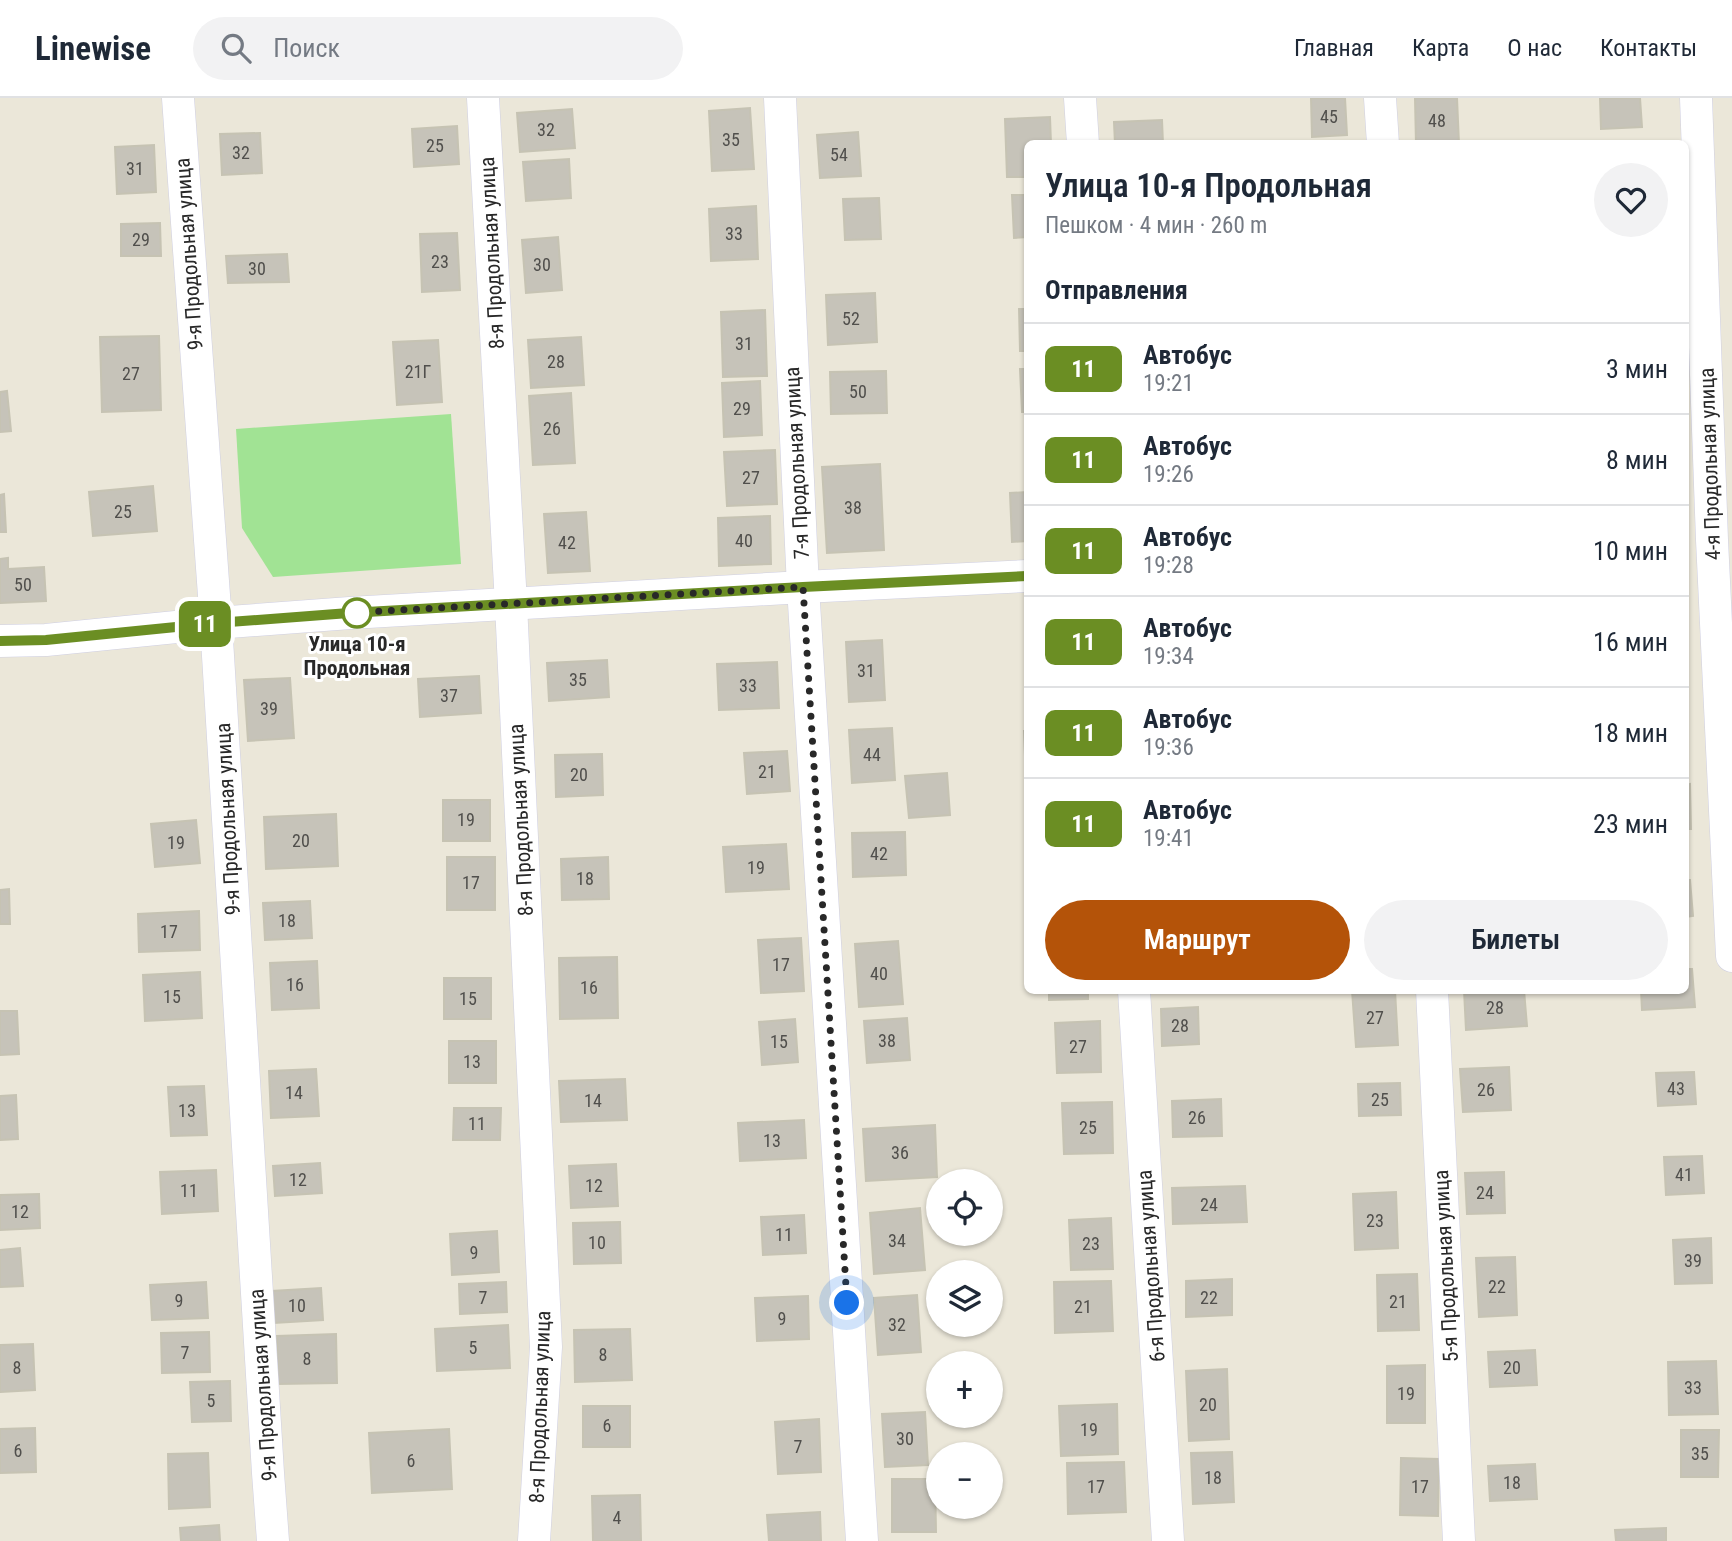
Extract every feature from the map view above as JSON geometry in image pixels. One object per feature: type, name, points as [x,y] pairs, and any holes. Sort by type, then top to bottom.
[{"type":"street","name":"9-я Продольная улица","points":[[178,98],[216,623],[274,1541]]},
{"type":"street","name":"8-я Продольная улица","points":[[483,98],[511,604],[546,1347],[534,1541]]},
{"type":"street","name":"7-я Продольная улица","points":[[780,98],[803,587],[862,1541]]},
{"type":"street","points":[[1080,98],[1083,140]]},
{"type":"street","points":[[1380,98],[1383,140]]},
{"type":"street","name":"4-я Продольная улица","points":[[1696,98],[1710,541],[1732,956]]},
{"type":"street","points":[[0,640],[46,640],[216,623],[511,604],[1024,576]]},
{"type":"street","name":"6-я Продольная улица","points":[[1134,994],[1168,1541]]},
{"type":"street","name":"5-я Продольная улица","points":[[1432,994],[1460,1541]]},
{"type":"green space","points":[[451,414],[461,564],[273,577],[242,528],[236,429]]},
{"type":"building","points":[[1311,98],[1345,98],[1347,135],[1312,137]]},
{"type":"building","points":[[1415,98],[1457,98],[1459,140],[1416,140]]},
{"type":"building","points":[[1600,98],[1640,98],[1642,127],[1601,129]]},
{"type":"building","points":[[750,108],[754,169],[712,171],[709,111]]},
{"type":"building","points":[[572,109],[575,148],[520,152],[517,113]]},
{"type":"building","points":[[1050,117],[1051,140],[1024,140],[1024,177],[1007,177],[1005,119]]},
{"type":"building","points":[[1162,120],[1163,140],[1115,140],[1114,122]]},
{"type":"building","points":[[457,126],[459,164],[414,167],[412,129]]},
{"type":"building","points":[[858,132],[861,176],[820,178],[817,135]]},
{"type":"building","points":[[260,133],[262,173],[222,175],[220,134]]},
{"type":"building","points":[[154,145],[156,192],[117,194],[115,147]]},
{"type":"building","points":[[569,159],[571,198],[526,201],[523,162]]},
{"type":"building","points":[[1012,195],[1024,195],[1024,237],[1014,238]]},
{"type":"building","points":[[879,198],[881,239],[845,240],[843,199]]},
{"type":"building","points":[[756,206],[758,259],[711,261],[709,209]]},
{"type":"building","points":[[160,223],[161,256],[121,256],[121,224]]},
{"type":"building","points":[[457,233],[460,290],[422,292],[420,234]]},
{"type":"building","points":[[558,237],[562,290],[526,293],[522,240]]},
{"type":"building","points":[[287,254],[289,282],[228,283],[226,256]]},
{"type":"building","points":[[875,293],[877,342],[828,345],[826,295]]},
{"type":"building","points":[[1019,309],[1024,309],[1024,351],[1020,351]]},
{"type":"building","points":[[765,310],[767,376],[723,377],[721,312]]},
{"type":"building","points":[[159,336],[161,410],[102,412],[100,337]]},
{"type":"building","points":[[581,337],[584,385],[531,388],[528,340]]},
{"type":"building","points":[[438,340],[442,402],[397,405],[393,342]]},
{"type":"building","points":[[1020,369],[1024,369],[1024,412]]},
{"type":"building","points":[[886,371],[887,413],[831,414],[830,372]]},
{"type":"building","points":[[760,381],[762,435],[724,437],[722,383]]},
{"type":"building","points":[[7,391],[11,431],[0,432],[0,392]]},
{"type":"building","points":[[571,393],[575,463],[533,465],[529,396]]},
{"type":"building","points":[[775,450],[777,504],[727,506],[724,452]]},
{"type":"building","points":[[880,464],[884,550],[827,553],[822,467]]},
{"type":"building","points":[[153,486],[157,531],[93,536],[89,492]]},
{"type":"building","points":[[1024,492],[1024,541],[1012,542],[1010,493]]},
{"type":"building","points":[[4,494],[6,532],[0,532],[0,495]]},
{"type":"building","points":[[586,512],[590,571],[548,573],[544,514]]},
{"type":"building","points":[[770,516],[771,564],[719,566],[718,518]]},
{"type":"building","points":[[8,558],[8,569],[44,567],[46,601],[0,603],[0,559]]},
{"type":"building","points":[[882,640],[885,700],[849,702],[846,642]]},
{"type":"building","points":[[607,660],[609,697],[549,701],[547,663]]},
{"type":"building","points":[[777,662],[779,708],[719,710],[717,664]]},
{"type":"building","points":[[479,676],[481,713],[420,717],[418,679]]},
{"type":"building","points":[[290,678],[294,738],[248,741],[244,680]]},
{"type":"building","points":[[892,728],[895,780],[852,783],[849,730]]},
{"type":"building","points":[[787,751],[790,791],[747,794],[744,753]]},
{"type":"building","points":[[602,754],[603,795],[556,797],[555,755]]},
{"type":"building","points":[[947,773],[950,815],[909,818],[905,776]]},
{"type":"building","points":[[1690,784],[1691,829],[1689,829]]},
{"type":"building","points":[[443,800],[490,800],[490,841],[443,841]]},
{"type":"building","points":[[336,814],[338,866],[266,869],[264,817]]},
{"type":"building","points":[[196,820],[200,863],[155,867],[151,824]]},
{"type":"building","points":[[905,832],[906,875],[853,877],[852,833]]},
{"type":"building","points":[[786,844],[789,889],[726,892],[723,847]]},
{"type":"building","points":[[447,857],[495,857],[495,910],[447,910]]},
{"type":"building","points":[[608,857],[609,899],[562,900],[561,859]]},
{"type":"building","points":[[1689,880],[1690,880],[1693,916],[1689,916]]},
{"type":"building","points":[[9,889],[10,924],[0,924],[0,890]]},
{"type":"building","points":[[310,901],[312,938],[265,940],[263,903]]},
{"type":"building","points":[[199,911],[200,950],[139,952],[138,914]]},
{"type":"building","points":[[801,938],[804,991],[761,993],[758,940]]},
{"type":"building","points":[[898,941],[903,1004],[859,1007],[855,944]]},
{"type":"building","points":[[617,957],[618,1018],[560,1019],[559,958]]},
{"type":"building","points":[[317,961],[319,1008],[272,1010],[270,963]]},
{"type":"building","points":[[1689,969],[1692,969],[1695,1007],[1642,1010],[1641,994],[1689,994]]},
{"type":"building","points":[[200,972],[202,1018],[145,1021],[143,975]]},
{"type":"building","points":[[444,978],[491,978],[491,1019],[444,1019]]},
{"type":"building","points":[[1049,994],[1088,994],[1088,999],[1049,1000]]},
{"type":"building","points":[[1352,994],[1395,994],[1398,1045],[1356,1047]]},
{"type":"building","points":[[1464,994],[1524,994],[1527,1026],[1466,1030]]},
{"type":"building","points":[[1198,1007],[1199,1044],[1162,1046],[1161,1009]]},
{"type":"building","points":[[0,1011],[17,1011],[19,1054],[0,1055]]},
{"type":"building","points":[[907,1018],[910,1060],[867,1063],[864,1021]]},
{"type":"building","points":[[795,1019],[798,1062],[762,1065],[759,1022]]},
{"type":"building","points":[[1100,1021],[1101,1072],[1057,1073],[1055,1023]]},
{"type":"building","points":[[449,1041],[496,1041],[496,1083],[449,1083]]},
{"type":"building","points":[[1509,1067],[1511,1110],[1463,1112],[1460,1069]]},
{"type":"building","points":[[316,1069],[319,1116],[271,1118],[269,1071]]},
{"type":"building","points":[[1694,1072],[1696,1104],[1658,1106],[1656,1073]]},
{"type":"building","points":[[625,1079],[627,1120],[561,1122],[559,1081]]},
{"type":"building","points":[[1400,1083],[1401,1115],[1359,1116],[1358,1084]]},
{"type":"building","points":[[204,1086],[207,1135],[171,1136],[168,1087]]},
{"type":"building","points":[[16,1095],[18,1139],[0,1140],[0,1096]]},
{"type":"building","points":[[1221,1099],[1222,1136],[1173,1137],[1172,1101]]},
{"type":"building","points":[[1112,1102],[1113,1153],[1064,1154],[1062,1103]]},
{"type":"building","points":[[454,1108],[501,1108],[500,1140],[453,1140]]},
{"type":"building","points":[[804,1120],[806,1158],[740,1161],[738,1123]]},
{"type":"building","points":[[935,1125],[937,1169],[926,1169],[926,1178],[866,1181],[863,1129]]},
{"type":"building","points":[[1702,1156],[1704,1193],[1666,1195],[1664,1157]]},
{"type":"building","points":[[320,1163],[322,1193],[275,1196],[273,1166]]},
{"type":"building","points":[[616,1164],[618,1206],[571,1208],[569,1166]]},
{"type":"building","points":[[216,1170],[218,1211],[162,1214],[160,1172]]},
{"type":"building","points":[[1504,1172],[1505,1213],[1467,1214],[1465,1173]]},
{"type":"building","points":[[1245,1186],[1247,1222],[1173,1224],[1172,1188]]},
{"type":"building","points":[[1396,1192],[1398,1248],[1355,1250],[1353,1194]]},
{"type":"building","points":[[39,1194],[40,1228],[0,1230],[0,1195]]},
{"type":"building","points":[[920,1208],[925,1270],[874,1274],[870,1213]]},
{"type":"building","points":[[804,1215],[806,1253],[763,1255],[761,1217]]},
{"type":"building","points":[[1111,1218],[1113,1269],[1071,1270],[1069,1220]]},
{"type":"building","points":[[620,1222],[621,1263],[574,1264],[573,1223]]},
{"type":"building","points":[[497,1231],[499,1272],[452,1275],[450,1234]]},
{"type":"building","points":[[1711,1238],[1712,1283],[1675,1284],[1673,1240]]},
{"type":"building","points":[[20,1248],[23,1286],[0,1287],[0,1250]]},
{"type":"building","points":[[1515,1257],[1517,1315],[1479,1317],[1476,1258]]},
{"type":"building","points":[[1417,1274],[1419,1330],[1378,1331],[1377,1275]]},
{"type":"building","points":[[1232,1279],[1232,1315],[1186,1317],[1186,1281]]},
{"type":"building","points":[[1111,1281],[1113,1331],[1055,1333],[1054,1282]]},
{"type":"building","points":[[206,1282],[208,1318],[152,1320],[150,1285]]},
{"type":"building","points":[[506,1282],[507,1312],[460,1314],[459,1284]]},
{"type":"building","points":[[321,1288],[323,1320],[274,1323],[272,1291]]},
{"type":"building","points":[[917,1295],[921,1352],[878,1355],[874,1298]]},
{"type":"building","points":[[808,1296],[809,1339],[757,1341],[755,1298]]},
{"type":"building","points":[[508,1325],[510,1368],[437,1371],[435,1329]]},
{"type":"building","points":[[630,1329],[632,1380],[575,1382],[574,1330]]},
{"type":"building","points":[[209,1332],[210,1372],[162,1373],[161,1333]]},
{"type":"building","points":[[336,1334],[337,1383],[278,1384],[277,1336]]},
{"type":"building","points":[[33,1344],[35,1390],[0,1392],[0,1345]]},
{"type":"building","points":[[1535,1350],[1537,1385],[1490,1387],[1488,1352]]},
{"type":"building","points":[[1716,1361],[1718,1414],[1669,1415],[1668,1362]]},
{"type":"building","points":[[1425,1365],[1425,1423],[1387,1423],[1387,1366]]},
{"type":"building","points":[[1227,1369],[1229,1439],[1189,1441],[1186,1371]]},
{"type":"building","points":[[230,1381],[231,1421],[192,1422],[190,1382]]},
{"type":"building","points":[[1117,1404],[1118,1454],[1061,1456],[1059,1406]]},
{"type":"building","points":[[583,1406],[630,1406],[630,1447],[583,1447]]},
{"type":"building","points":[[925,1412],[926,1465],[885,1467],[882,1414]]},
{"type":"building","points":[[819,1419],[821,1472],[778,1474],[775,1422]]},
{"type":"building","points":[[35,1428],[36,1472],[0,1473],[0,1429]]},
{"type":"building","points":[[449,1429],[452,1489],[372,1493],[369,1433]]},
{"type":"building","points":[[1681,1430],[1719,1430],[1718,1477],[1681,1477]]},
{"type":"building","points":[[1232,1452],[1234,1502],[1193,1504],[1191,1453]]},
{"type":"building","points":[[208,1453],[210,1507],[169,1509],[168,1454]]},
{"type":"building","points":[[1401,1458],[1439,1459],[1438,1516],[1400,1515]]},
{"type":"building","points":[[1124,1462],[1126,1512],[1068,1514],[1067,1463]]},
{"type":"building","points":[[1535,1464],[1537,1499],[1490,1501],[1488,1466]]},
{"type":"building","points":[[892,1479],[926,1479],[926,1519],[936,1519],[936,1532],[892,1532]]},
{"type":"building","points":[[640,1495],[641,1541],[593,1541],[592,1496]]},
{"type":"building","points":[[820,1512],[821,1541],[769,1541],[767,1515]]},
{"type":"building","points":[[219,1525],[220,1541],[181,1541],[180,1528]]},
{"type":"building","points":[[1666,1528],[1666,1541],[1616,1541],[1615,1530]]},
{"type":"bus line","name":"11","points":[[0,641],[46,640],[349,613],[1024,576]]},
{"type":"place","name":"Улица 10-я Продольная","points":[[357,613]]},
{"type":"route","points":[[357,613],[349,613],[803,587],[847,1303]]}]
